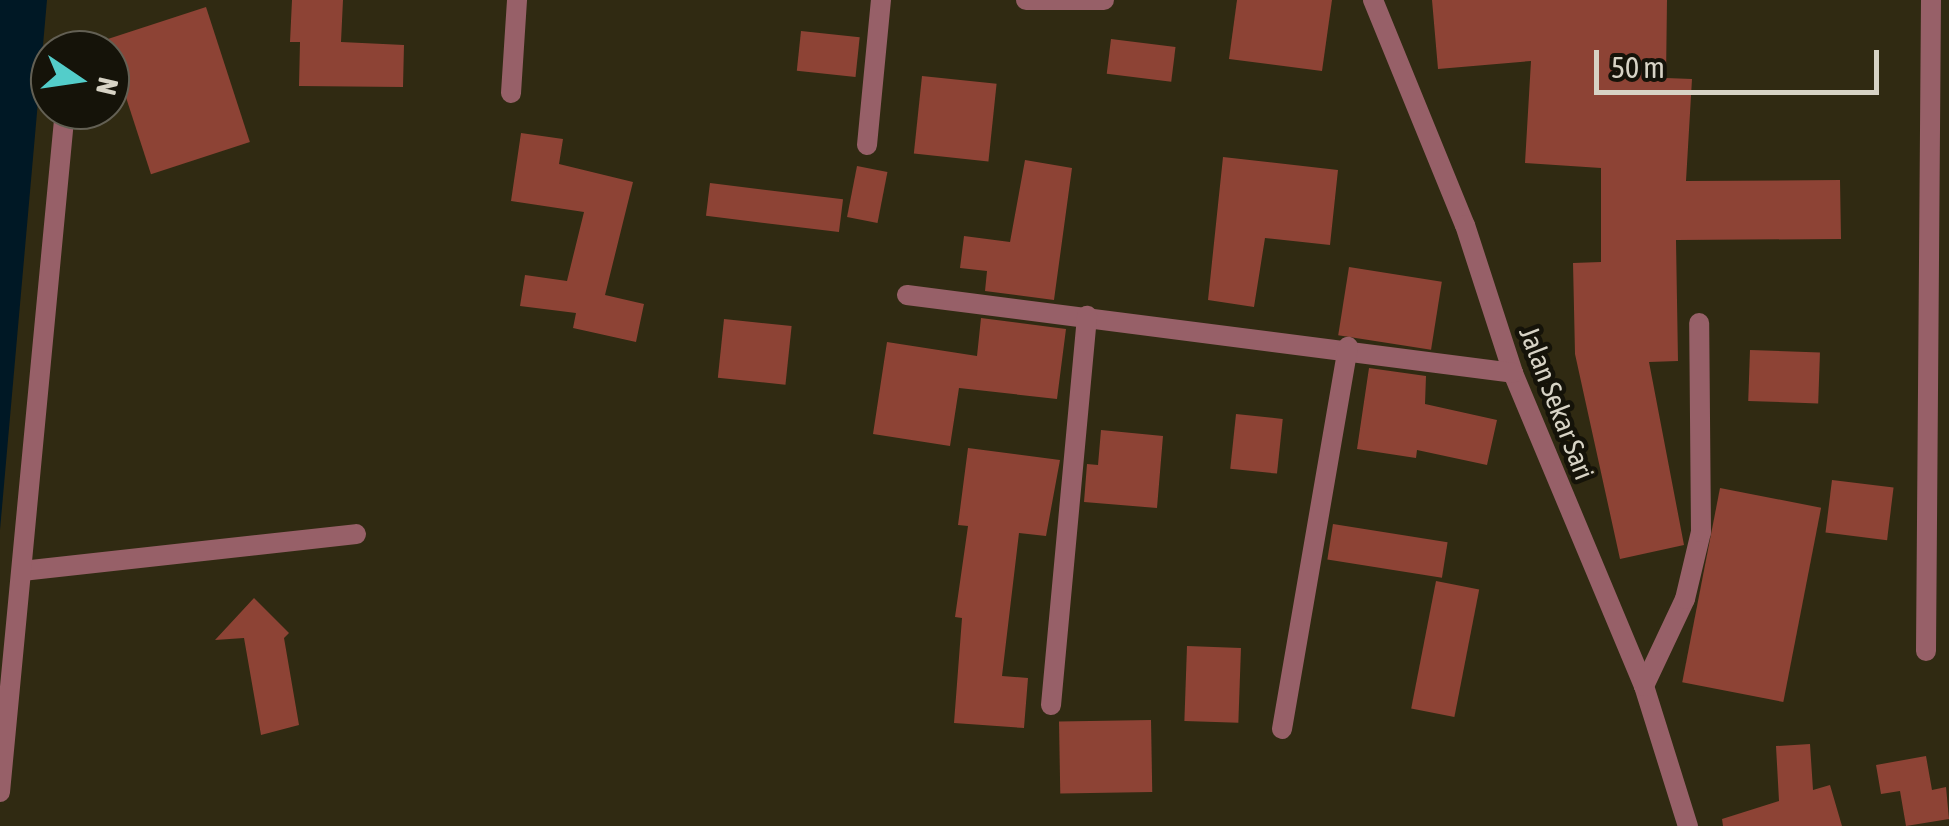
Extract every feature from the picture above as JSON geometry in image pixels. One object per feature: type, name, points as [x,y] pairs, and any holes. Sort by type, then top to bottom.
[{"type":"street","points":[[510,93],[517,0]]},
{"type":"street","points":[[868,145],[881,0]]},
{"type":"street","points":[[1026,0],[1104,0]]},
{"type":"street","name":"Jalan Sekar Sari","points":[[1373,0],[1464,225],[1513,373],[1644,686],[1688,826]]},
{"type":"street","points":[[1926,650],[1939,478],[1931,0]]},
{"type":"street","points":[[0,792],[62,130]]},
{"type":"street","points":[[906,296],[1348,347],[1513,373]]},
{"type":"street","points":[[1052,705],[1087,316]]},
{"type":"street","points":[[1644,686],[1685,600],[1701,532],[1699,322]]},
{"type":"street","points":[[1282,728],[1348,347]]},
{"type":"street","points":[[22,571],[356,534]]},
{"type":"water","points":[[0,0],[47,0],[44,30],[30,30],[30,130],[35,130],[0,530]]},
{"type":"building","points":[[292,0],[343,0],[341,42],[404,45],[403,87],[299,86],[300,42],[290,42]]},
{"type":"building","points":[[1237,0],[1332,0],[1322,71],[1229,59]]},
{"type":"building","points":[[1432,0],[1667,0],[1666,78],[1692,79],[1686,181],[1840,180],[1841,239],[1676,240],[1678,361],[1649,362],[1684,545],[1620,559],[1575,354],[1573,263],[1601,262],[1601,168],[1525,163],[1531,61],[1438,69]]},
{"type":"building","points":[[206,7],[250,142],[151,174],[130,110],[130,32]]},
{"type":"building","points":[[801,31],[860,37],[855,77],[797,71]]},
{"type":"building","points":[[1111,39],[1176,47],[1171,82],[1107,74]]},
{"type":"building","points":[[922,76],[997,84],[988,161],[914,154]]},
{"type":"building","points":[[521,133],[563,139],[559,164],[633,182],[605,295],[644,304],[636,342],[573,328],[576,313],[520,306],[525,275],[567,281],[584,212],[511,201]]},
{"type":"building","points":[[1223,157],[1338,170],[1330,245],[1265,238],[1254,307],[1208,300]]},
{"type":"building","points":[[1025,160],[1072,168],[1054,300],[985,291],[987,271],[960,268],[964,236],[1010,242]]},
{"type":"building","points":[[857,166],[887,172],[878,223],[847,217]]},
{"type":"building","points":[[710,183],[843,199],[839,232],[706,216]]},
{"type":"building","points":[[1349,267],[1442,282],[1431,350],[1338,335]]},
{"type":"building","points":[[981,318],[1066,329],[1057,399],[959,388],[950,446],[873,434],[887,342],[977,356]]},
{"type":"building","points":[[724,319],[792,326],[785,385],[718,378]]},
{"type":"building","points":[[1750,350],[1820,352],[1818,403],[1748,401]]},
{"type":"building","points":[[1369,368],[1426,376],[1425,404],[1497,420],[1487,465],[1417,450],[1416,458],[1357,449]]},
{"type":"building","points":[[1236,414],[1283,419],[1277,474],[1230,469]]},
{"type":"building","points":[[1101,430],[1163,436],[1157,508],[1084,502],[1087,464],[1098,465]]},
{"type":"building","points":[[968,448],[1060,460],[1046,536],[1019,533],[1002,676],[1028,678],[1024,728],[954,723],[962,618],[955,617],[968,526],[958,525]]},
{"type":"building","points":[[1832,480],[1894,488],[1887,540],[1826,533]]},
{"type":"building","points":[[1720,488],[1821,508],[1783,702],[1682,682]]},
{"type":"building","points":[[1333,524],[1448,542],[1442,578],[1327,560]]},
{"type":"building","points":[[1436,581],[1479,589],[1454,717],[1411,709]]},
{"type":"building","points":[[254,598],[289,633],[284,638],[299,725],[261,735],[244,638],[215,640]]},
{"type":"building","points":[[1187,646],[1241,648],[1238,723],[1184,721]]},
{"type":"building","points":[[1151,720],[1152,792],[1060,794],[1059,722]]},
{"type":"building","points":[[1810,744],[1813,790],[1830,785],[1842,826],[1723,826],[1722,819],[1779,801],[1776,746]]},
{"type":"building","points":[[1926,756],[1932,790],[1946,787],[1949,819],[1906,826],[1900,791],[1881,794],[1876,765]]}]
